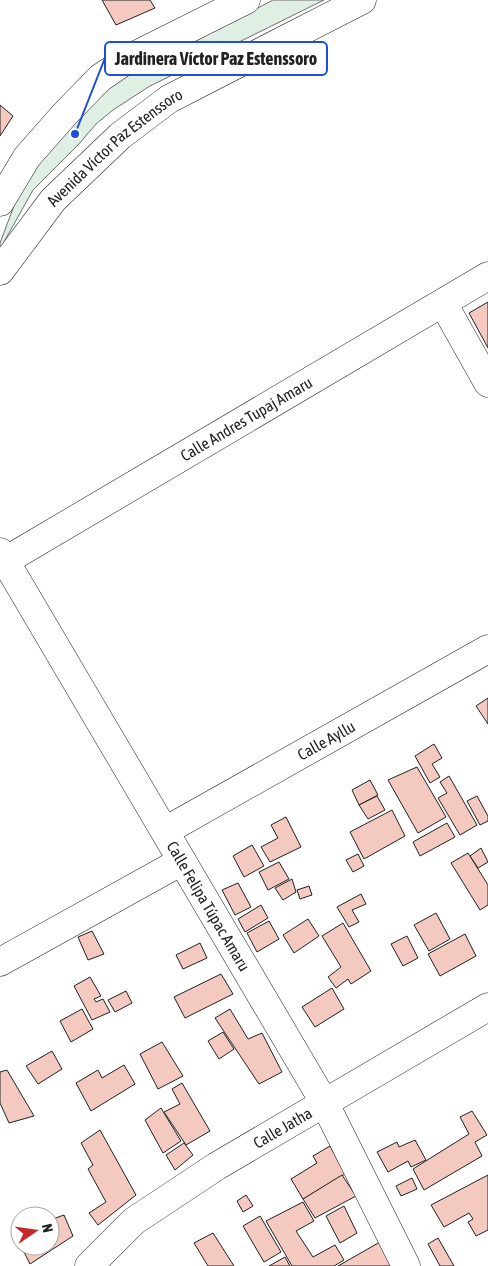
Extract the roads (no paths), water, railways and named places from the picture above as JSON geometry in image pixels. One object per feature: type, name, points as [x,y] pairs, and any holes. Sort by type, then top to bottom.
[{"type":"street","points":[[0,202],[27,157],[100,78],[128,59],[246,0]]},
{"type":"street","name":"Avenida Víctor Paz Estenssoro","points":[[0,271],[53,200],[120,136],[169,99],[362,0]]},
{"type":"street","name":"Calle Andres Tupaj Amaru","points":[[3,556],[488,276]]},
{"type":"street","points":[[443,303],[488,383]]},
{"type":"street","name":"Calle Felipa Túpac Amaru","points":[[3,556],[324,1102],[406,1266]]},
{"type":"street","name":"Calle Ayllu","points":[[165,831],[488,649]]},
{"type":"street","points":[[0,962],[182,861]]},
{"type":"street","name":"Calle Jatha","points":[[89,1266],[134,1221],[217,1166],[488,1007]]},
{"type":"place","name":"Jardinera Víctor Paz Estenssoro","points":[[75,134]]}]
